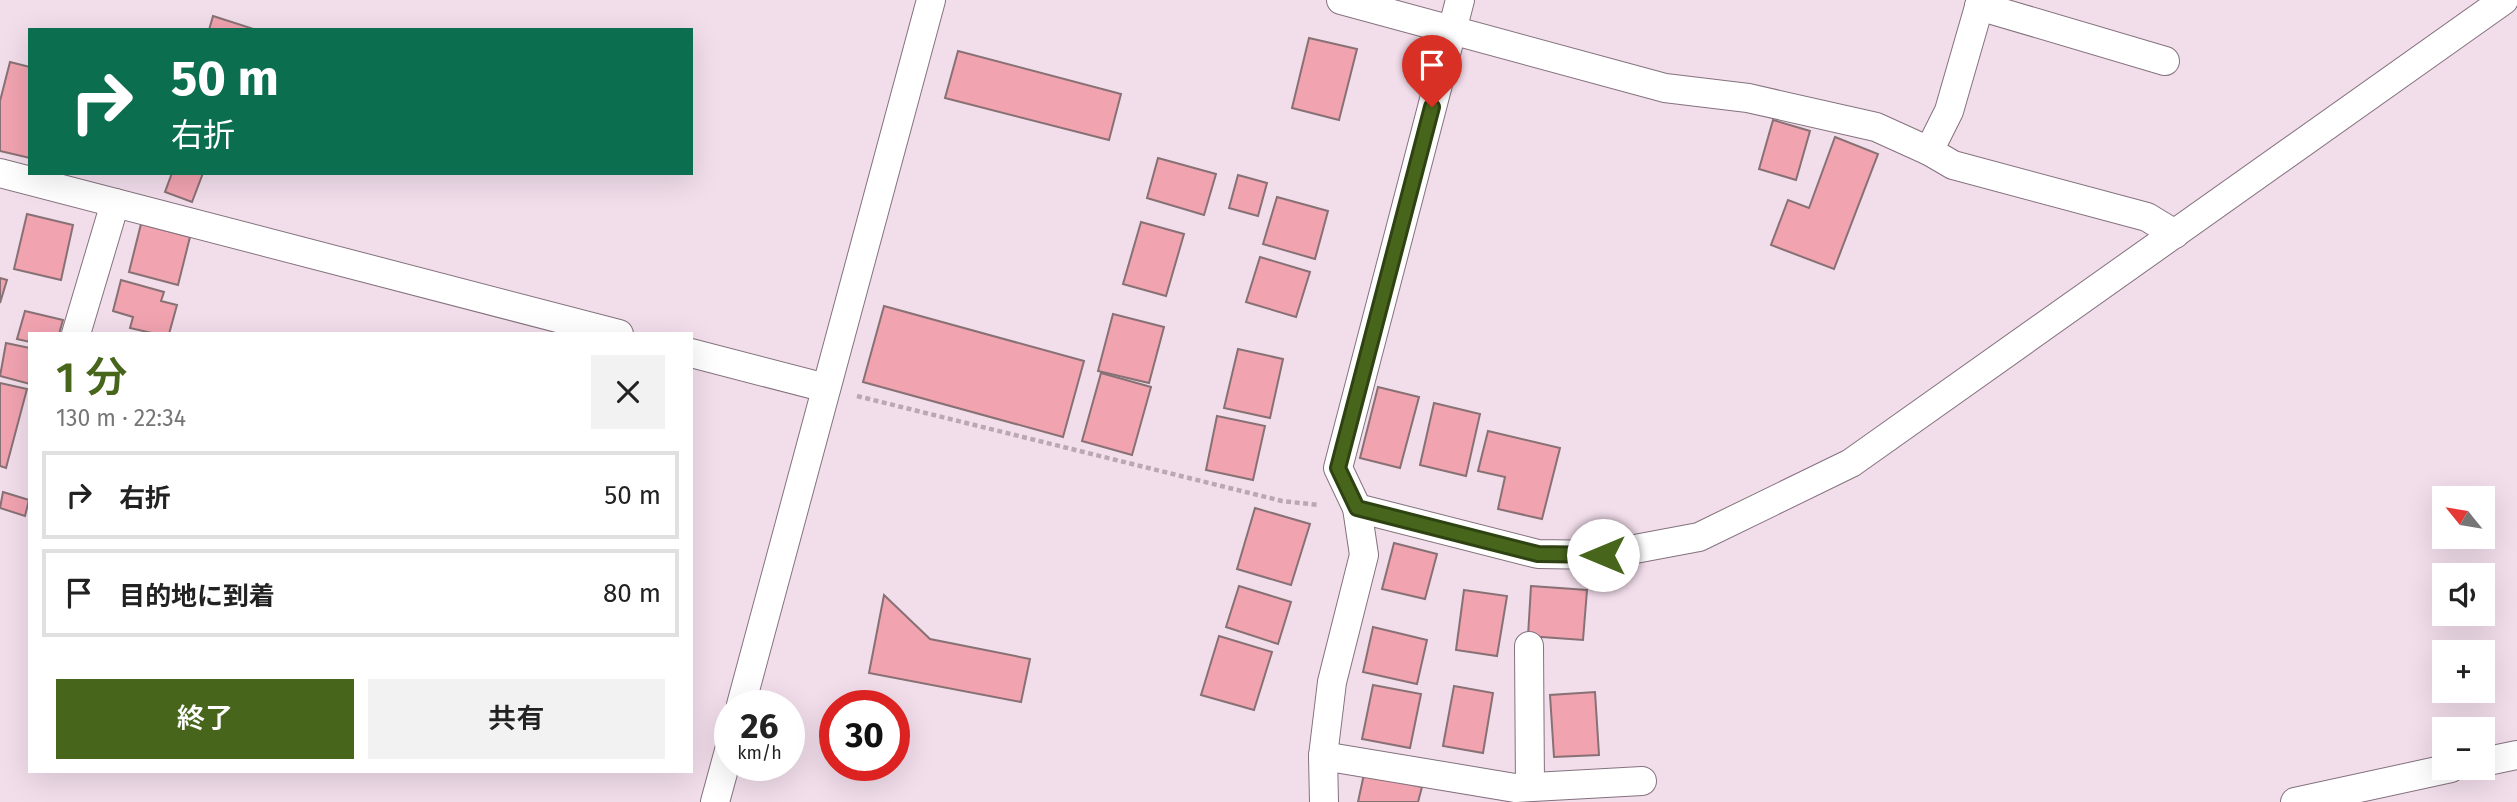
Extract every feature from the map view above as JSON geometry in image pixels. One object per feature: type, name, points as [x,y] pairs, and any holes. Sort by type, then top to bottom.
[{"type":"street","points":[[745,690],[930,0]]},
{"type":"street","points":[[1341,0],[1665,88],[1748,98],[1876,127],[1953,165],[2147,217],[2175,234]]},
{"type":"street","points":[[1324,802],[1323,755],[1332,682],[1364,555],[1357,508],[1338,468],[1460,0]]},
{"type":"street","points":[[1357,508],[1538,554],[1603,555],[1699,537],[1851,463],[2504,0]]},
{"type":"street","points":[[1928,151],[1949,111],[1980,3],[2165,61]]},
{"type":"street","points":[[0,173],[611,332]]},
{"type":"street","points":[[77,332],[115,203]]},
{"type":"street","points":[[693,354],[826,388]]},
{"type":"street","points":[[1529,646],[1530,787]]},
{"type":"street","points":[[1323,755],[1515,788],[1642,780]]},
{"type":"street","points":[[2495,760],[2517,755]]},
{"type":"street","points":[[2295,802],[2432,772]]},
{"type":"street","points":[[715,802],[721,781]]},
{"type":"path","points":[[826,388],[1282,501],[1357,508]]},
{"type":"building","points":[[213,16],[251,28],[210,28]]},
{"type":"building","points":[[1309,38],[1357,49],[1339,120],[1292,108]]},
{"type":"building","points":[[958,51],[1121,94],[1109,140],[945,98]]},
{"type":"building","points":[[10,62],[28,66],[28,158],[0,151],[0,101]]},
{"type":"building","points":[[1773,120],[1810,131],[1796,180],[1759,169]]},
{"type":"building","points":[[1835,137],[1878,154],[1834,269],[1771,245],[1788,200],[1809,208]]},
{"type":"building","points":[[1158,158],[1216,174],[1204,215],[1147,198]]},
{"type":"building","points":[[171,175],[202,175],[192,202],[165,192]]},
{"type":"building","points":[[1238,175],[1267,183],[1258,216],[1229,208]]},
{"type":"building","points":[[1277,197],[1328,211],[1315,259],[1263,244]]},
{"type":"building","points":[[27,214],[73,225],[61,280],[14,269]]},
{"type":"building","points":[[1141,222],[1184,234],[1166,296],[1123,284]]},
{"type":"building","points":[[141,224],[190,237],[178,285],[129,272]]},
{"type":"building","points":[[1260,257],[1310,272],[1296,317],[1246,302]]},
{"type":"building","points":[[0,278],[7,280],[0,303]]},
{"type":"building","points":[[121,280],[164,292],[161,301],[177,305],[170,332],[147,332],[130,328],[133,317],[113,311]]},
{"type":"building","points":[[884,306],[1084,361],[1063,437],[863,382]]},
{"type":"building","points":[[25,311],[63,320],[60,332],[28,332],[28,342],[17,339]]},
{"type":"building","points":[[1113,314],[1164,327],[1149,383],[1098,371]]},
{"type":"building","points":[[6,343],[28,348],[28,383],[0,376]]},
{"type":"building","points":[[1238,349],[1283,359],[1270,418],[1224,408]]},
{"type":"building","points":[[1101,373],[1151,387],[1132,455],[1082,441]]},
{"type":"building","points":[[0,383],[27,389],[6,468],[0,466]]},
{"type":"building","points":[[1378,387],[1419,397],[1400,468],[1360,458]]},
{"type":"building","points":[[1434,403],[1480,414],[1466,476],[1420,465]]},
{"type":"building","points":[[1217,416],[1265,426],[1253,480],[1206,470]]},
{"type":"building","points":[[1488,431],[1560,448],[1542,519],[1498,509],[1505,477],[1478,471]]},
{"type":"building","points":[[3,492],[28,500],[25,516],[0,508]]},
{"type":"building","points":[[1255,508],[1310,524],[1291,585],[1237,569]]},
{"type":"building","points":[[1394,543],[1437,554],[1425,599],[1382,589]]},
{"type":"building","points":[[1239,586],[1291,602],[1278,644],[1226,627]]},
{"type":"building","points":[[1531,586],[1587,590],[1583,640],[1528,636]]},
{"type":"building","points":[[1464,590],[1507,596],[1497,656],[1456,650]]},
{"type":"building","points":[[884,595],[930,639],[1030,659],[1021,702],[869,673]]},
{"type":"building","points":[[1373,627],[1427,640],[1417,684],[1363,672]]},
{"type":"building","points":[[1219,636],[1272,652],[1254,710],[1201,695]]},
{"type":"building","points":[[1373,685],[1421,694],[1410,748],[1362,739]]},
{"type":"building","points":[[1454,686],[1493,693],[1483,753],[1443,746]]},
{"type":"building","points":[[1595,692],[1599,755],[1554,757],[1550,695]]},
{"type":"building","points":[[1364,774],[1422,787],[1418,802],[1358,802]]},
{"type":"route","points":[[1432,107],[1338,468],[1357,508],[1538,554],[1603,555]]}]
